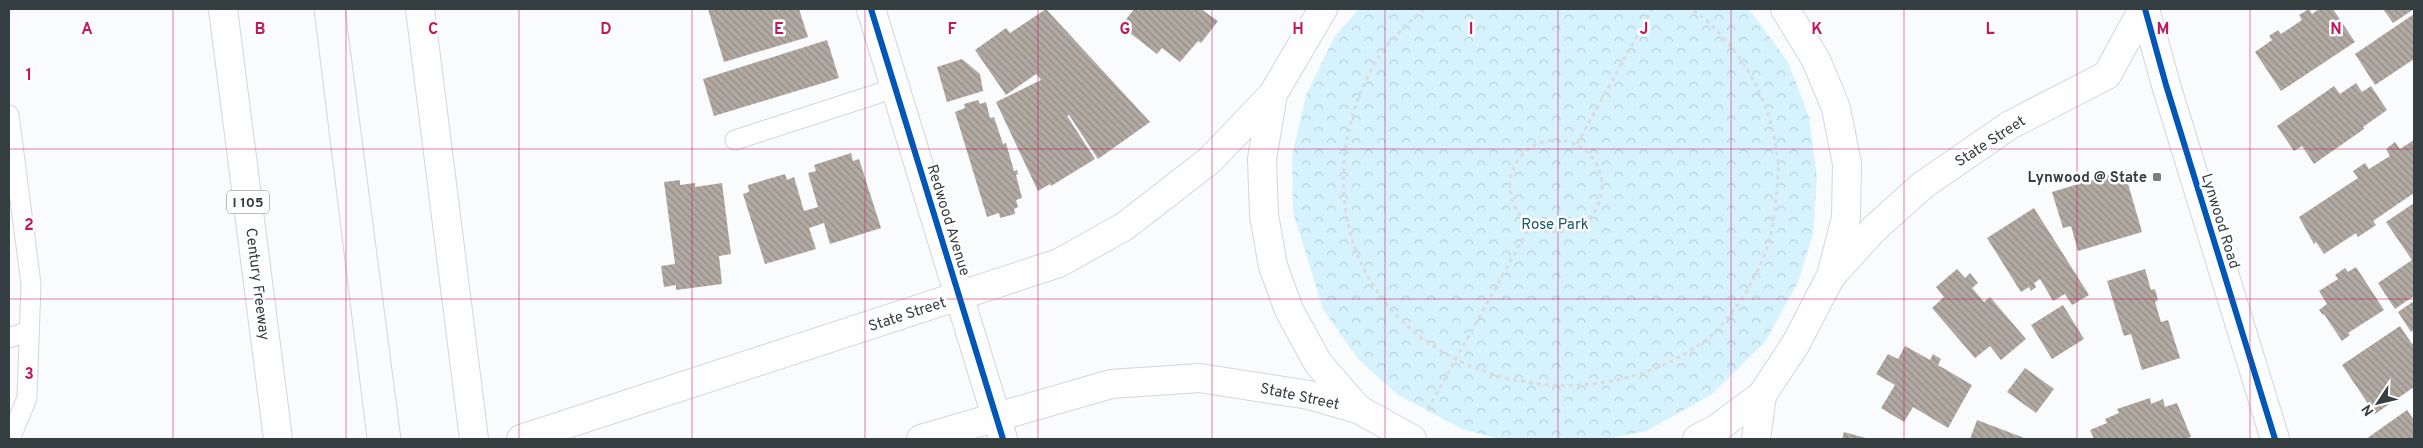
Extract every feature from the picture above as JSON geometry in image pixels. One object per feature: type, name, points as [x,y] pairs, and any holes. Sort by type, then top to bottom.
[{"type":"main road","name":"Century Freeway","points":[[224,9],[278,439]]},
{"type":"main road","points":[[420,9],[474,439]]},
{"type":"main road","name":"Redwood Avenue","points":[[871,9],[1000,428]]},
{"type":"main road","points":[[1322,9],[1273,94],[1262,159],[1264,215],[1273,266],[1289,310],[1318,363],[1358,409],[1418,428]]},
{"type":"main road","points":[[1697,439],[1716,429],[1762,395],[1795,345],[1831,276],[1846,218],[1847,164],[1832,100],[1816,60],[1785,9]]},
{"type":"main road","name":"State Street","points":[[1831,276],[1874,229],[1923,185],[2010,125],[2107,75],[2144,9]]},
{"type":"main road","name":"Lynwood Road","points":[[2144,9],[2275,439]]},
{"type":"main road","name":"State Street","points":[[521,439],[1059,263],[1125,226],[1210,160],[1273,94]]},
{"type":"main road","name":"State Street","points":[[921,439],[1000,428],[1111,384],[1199,378],[1309,395],[1358,409]]},
{"type":"main road","points":[[1756,439],[1762,395]]},
{"type":"lane","points":[[735,140],[895,88]]},
{"type":"lane","points":[[9,115],[31,284],[27,398],[10,439]]},
{"type":"lane","points":[[9,338],[29,331]]},
{"type":"path","points":[[1385,307],[1370,286],[1350,239],[1342,188],[1346,136],[1362,88],[1389,44],[1424,9]]},
{"type":"path","points":[[1576,144],[1652,9]]},
{"type":"path","points":[[1692,9],[1710,22],[1745,63],[1767,112],[1778,165],[1775,219],[1759,270],[1731,316],[1692,354]]},
{"type":"path","points":[[1546,140],[1561,140],[1576,144],[1589,153],[1598,165],[1602,180],[1602,195],[1596,210],[1587,221],[1574,229],[1552,232],[1530,226],[1519,214],[1512,200],[1509,185],[1516,163],[1532,146],[1546,140]]},
{"type":"path","points":[[1418,428],[1530,226]]},
{"type":"path","points":[[1444,362],[1458,371]]},
{"type":"green space","name":"Rose Park","points":[[1359,9],[1749,9],[1788,62],[1809,117],[1817,177],[1813,234],[1798,282],[1765,342],[1711,395],[1646,431],[1607,439],[1499,439],[1462,429],[1398,395],[1358,359],[1323,309],[1293,212],[1292,157],[1306,95],[1335,36]]},
{"type":"building","points":[[708,9],[799,9],[808,37],[724,62]]},
{"type":"building","points":[[1046,9],[1150,122],[1098,159],[1069,115],[1067,116],[1095,159],[1051,186],[1050,184],[1038,191],[996,102],[1041,80],[1036,74],[1006,95],[975,50],[1006,28],[1010,33]]},
{"type":"building","points":[[1134,9],[1201,9],[1218,21],[1201,43],[1198,41],[1180,62],[1162,48],[1157,54],[1121,26]]},
{"type":"building","points":[[2309,9],[2312,14],[2319,9],[2333,9],[2355,42],[2281,91],[2255,52],[2272,40],[2269,36],[2278,30],[2281,34],[2302,20],[2299,15]]},
{"type":"building","points":[[2383,9],[2414,9],[2393,23]]},
{"type":"building","points":[[2414,14],[2414,59],[2375,85],[2355,54]]},
{"type":"building","points":[[827,40],[839,78],[714,116],[703,79]]},
{"type":"building","points":[[962,59],[980,74],[983,91],[947,102],[937,67]]},
{"type":"building","points":[[2356,83],[2362,92],[2371,86],[2387,110],[2363,127],[2364,129],[2314,164],[2302,146],[2294,151],[2277,126],[2334,86],[2340,94]]},
{"type":"building","points":[[978,100],[980,104],[986,102],[990,118],[994,117],[1003,144],[1006,143],[1014,171],[1017,170],[1018,174],[1016,175],[1022,198],[1016,200],[1018,207],[1014,209],[1015,214],[1000,218],[999,213],[987,217],[955,112],[965,108],[964,104]]},
{"type":"building","points":[[2414,140],[2414,193],[2373,221],[2376,225],[2358,237],[2356,233],[2324,254],[2316,242],[2314,244],[2299,217],[2358,178],[2353,171],[2365,163],[2369,169],[2390,156],[2386,149],[2395,142],[2400,149]]},
{"type":"building","points":[[851,153],[853,161],[859,159],[881,228],[830,244],[824,223],[809,228],[816,249],[765,264],[743,194],[749,192],[748,185],[785,174],[787,180],[794,177],[804,211],[818,207],[808,173],[816,171],[814,165]]},
{"type":"building","points":[[2124,170],[2142,232],[2078,251],[2071,226],[2063,228],[2052,192]]},
{"type":"building","points":[[680,180],[680,185],[695,183],[695,187],[722,183],[731,254],[719,256],[722,284],[676,290],[676,285],[664,287],[661,266],[675,264],[664,182]]},
{"type":"building","points":[[2414,203],[2414,296],[2395,309],[2378,283],[2412,260],[2386,222]]},
{"type":"building","points":[[2034,208],[2089,295],[2072,305],[2065,294],[2053,301],[2040,279],[2034,283],[2036,287],[2031,291],[2029,287],[2021,292],[1987,238]]},
{"type":"building","points":[[2356,267],[2384,310],[2348,333],[2350,335],[2342,341],[2324,314],[2319,310],[2327,304],[2319,291],[2338,279],[2335,275],[2345,268],[2348,272]]},
{"type":"building","points":[[1957,269],[1965,278],[1970,273],[1978,283],[1972,288],[1984,302],[1990,297],[2026,339],[2001,360],[1990,346],[1975,358],[1932,308],[1944,297],[1936,287]]},
{"type":"building","points":[[2145,269],[2151,290],[2155,289],[2158,300],[2155,302],[2161,322],[2168,320],[2180,358],[2142,370],[2131,334],[2124,336],[2107,281]]},
{"type":"building","points":[[2414,301],[2414,330],[2411,332],[2398,312]]},
{"type":"building","points":[[2063,305],[2084,339],[2052,359],[2031,325]]},
{"type":"building","points":[[2400,326],[2412,344],[2414,342],[2414,387],[2375,414],[2342,365]]},
{"type":"building","points":[[1905,346],[1930,360],[1933,354],[1941,359],[1938,365],[1972,385],[1948,428],[1913,407],[1904,422],[1881,408],[1895,385],[1876,374],[1888,354],[1898,359]]},
{"type":"building","points":[[2025,368],[2054,389],[2036,413],[2007,392]]},
{"type":"building","points":[[2150,398],[2151,404],[2163,399],[2165,407],[2177,403],[2191,437],[2185,439],[2094,439],[2090,430],[2107,423],[2105,419],[2119,413],[2117,409]]},
{"type":"building","points":[[2407,410],[2414,420],[2414,439],[2366,439]]},
{"type":"building","points":[[1977,420],[2027,439],[1970,439]]},
{"type":"building","points":[[1844,432],[1869,439],[1842,439]]},
{"type":"tram line","points":[[314,9],[367,439]]},
{"type":"tram line","points":[[345,9],[401,439]]},
{"type":"cycle path","points":[[871,9],[1003,439]]},
{"type":"cycle path","points":[[2145,9],[2166,85],[2275,439]]},
{"type":"place","name":"Lynwood @ State","points":[[2157,177]]}]
